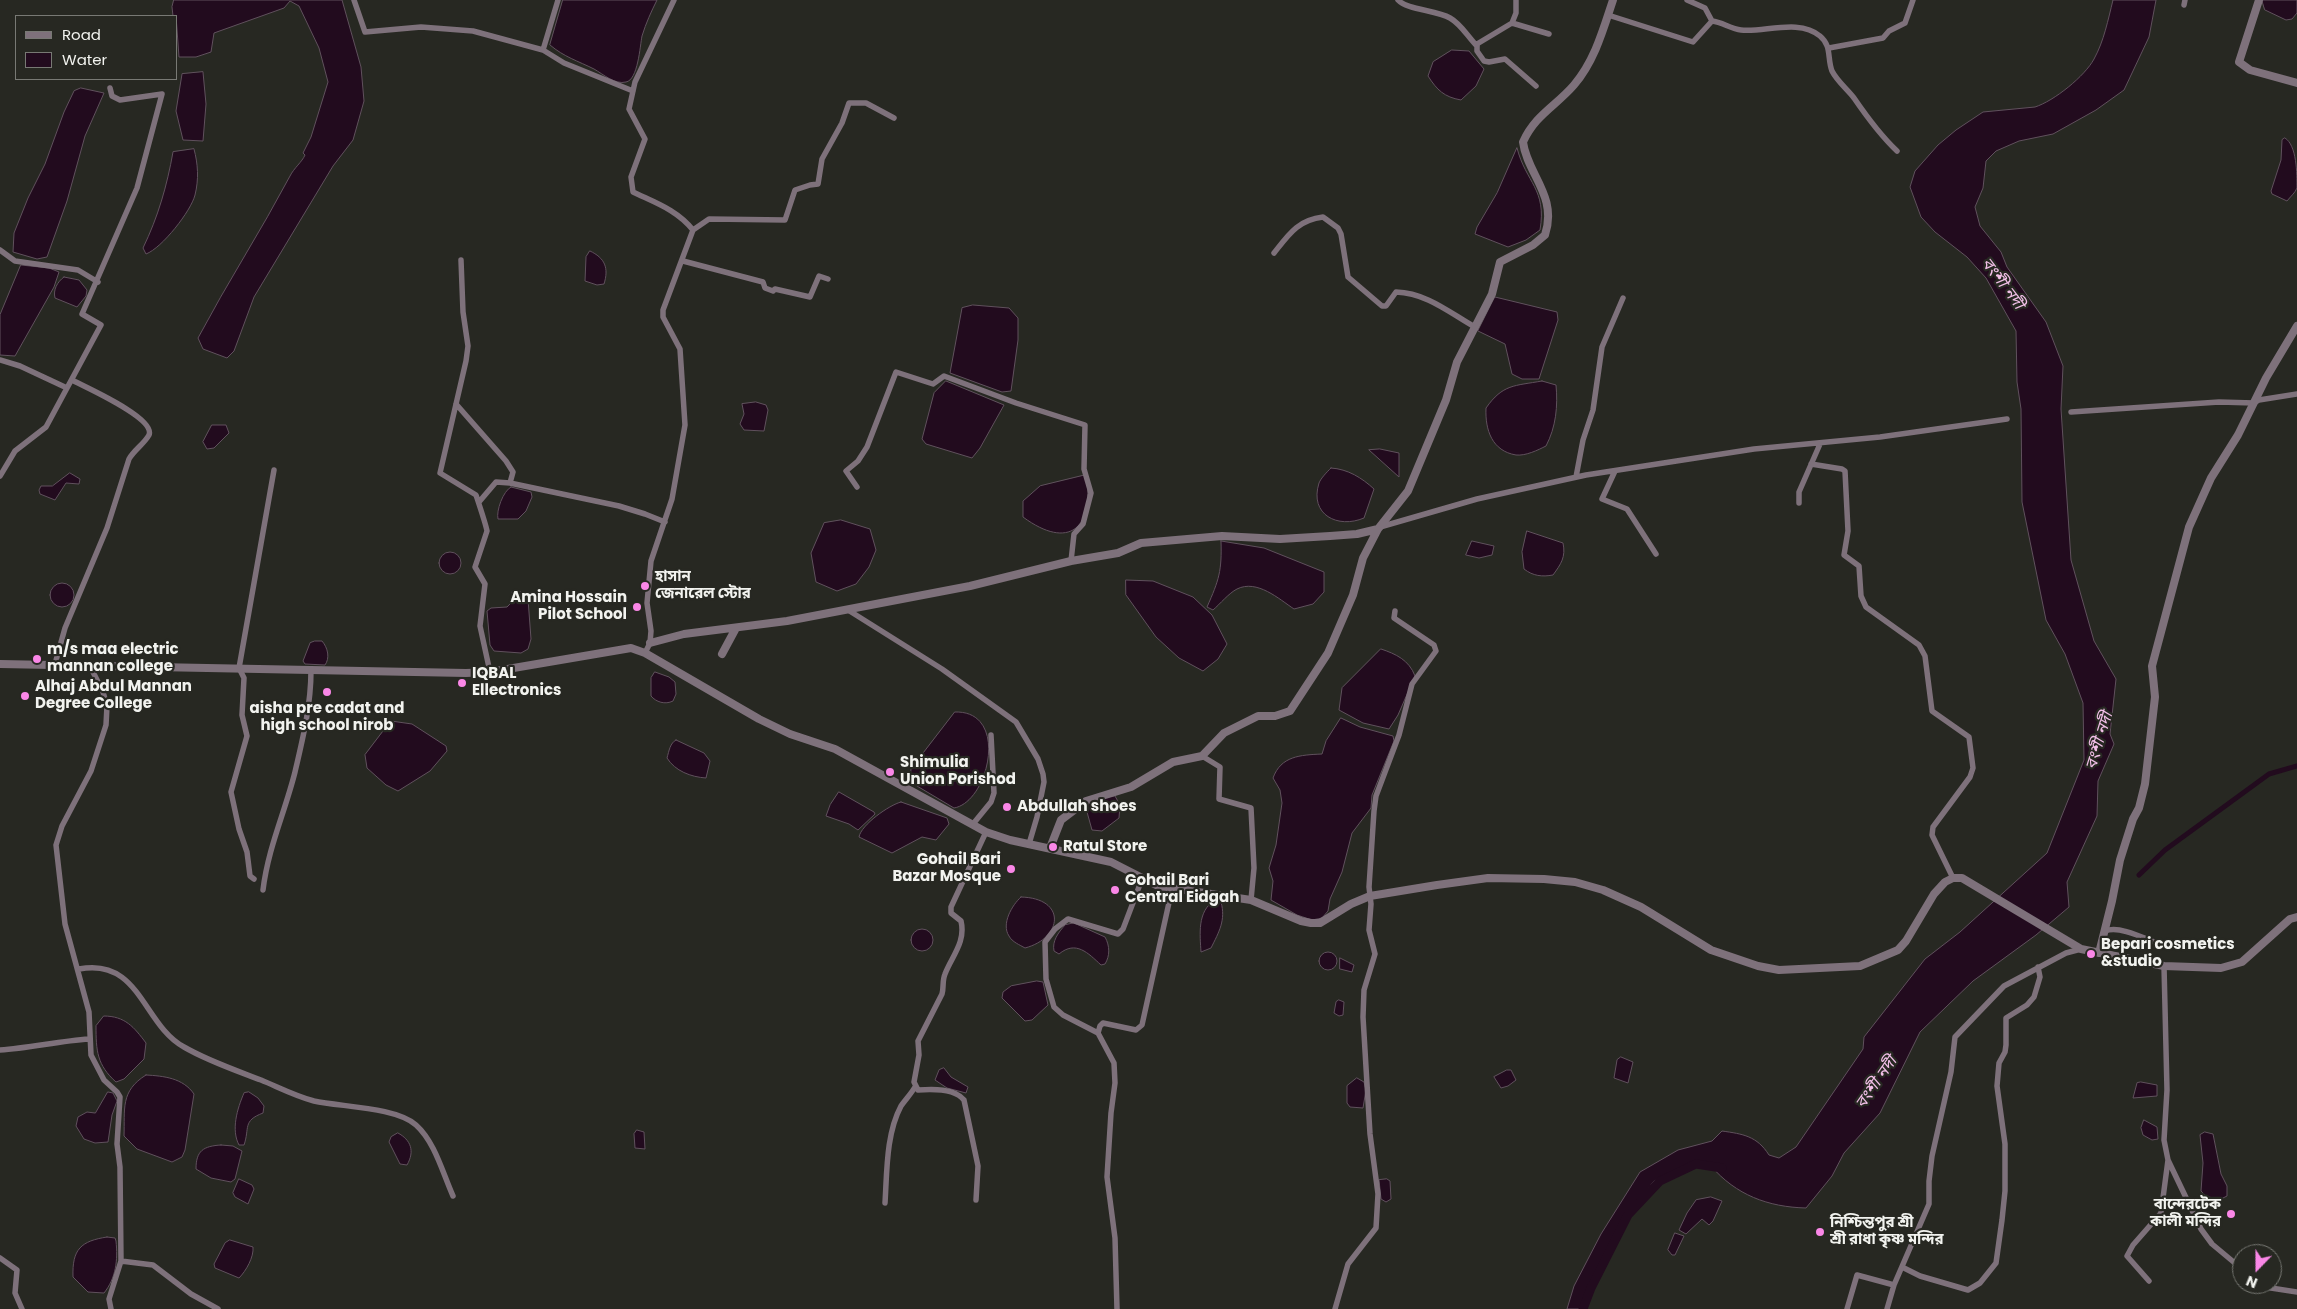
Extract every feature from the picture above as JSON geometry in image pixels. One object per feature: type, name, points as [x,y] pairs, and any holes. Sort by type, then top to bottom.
[{"type":"street","points":[[354,0],[365,32],[421,27],[473,31],[543,50],[564,63],[633,91]]},
{"type":"street","points":[[543,50],[558,0]]},
{"type":"street","points":[[674,0],[647,53],[633,91],[629,109],[645,138],[631,177],[633,192],[682,216],[693,230]]},
{"type":"street","points":[[1398,0],[1408,6],[1423,8],[1448,16],[1456,22],[1477,46],[1484,61],[1505,59],[1536,86]]},
{"type":"street","points":[[1477,46],[1512,23],[1516,13],[1516,0]]},
{"type":"street","points":[[1050,848],[1061,820],[1086,801],[1131,787],[1173,762],[1202,756],[1231,728],[1258,716],[1285,715],[1300,699],[1328,653],[1353,595],[1363,558],[1379,528],[1408,491],[1446,400],[1457,362],[1492,294],[1500,262],[1539,242],[1546,233],[1547,211],[1544,190],[1527,158],[1524,140],[1533,122],[1574,85],[1584,71],[1598,47],[1613,0]]},
{"type":"street","points":[[1687,0],[1704,8],[1712,21],[1742,30],[1785,27],[1810,31],[1819,35],[1829,48],[1832,70],[1839,82],[1853,97],[1867,119],[1897,151]]},
{"type":"street","points":[[1829,48],[1883,38],[1889,31],[1905,24],[1912,0]]},
{"type":"street","points":[[2259,0],[2239,62],[2250,70],[2297,84]]},
{"type":"street","points":[[1419,1],[1423,8]]},
{"type":"street","points":[[1608,15],[1693,42],[1712,21]]},
{"type":"street","points":[[1512,23],[1549,34]]},
{"type":"street","points":[[0,476],[14,451],[46,427],[101,325],[82,314],[98,282],[137,188],[162,94],[120,100],[112,96],[110,88]]},
{"type":"street","points":[[644,653],[650,643],[651,631],[647,603],[651,561],[672,499],[686,425],[680,348],[663,317],[667,299],[683,261],[693,230],[709,219],[743,221],[785,220],[795,190],[818,184],[822,159],[842,123],[849,103],[866,103],[894,118]]},
{"type":"street","points":[[1274,252],[1289,234],[1307,219],[1323,217],[1338,228],[1341,234],[1348,277],[1382,306],[1386,306],[1396,292],[1412,294],[1428,298],[1475,327]]},
{"type":"street","points":[[0,250],[15,260],[78,270],[98,282]]},
{"type":"street","points":[[461,260],[463,312],[468,346],[449,442],[440,473],[468,488],[476,495],[487,531],[475,567],[485,584],[480,626],[490,672]]},
{"type":"street","points":[[683,261],[763,282],[765,288],[773,291],[775,289],[810,297],[819,276],[828,279]]},
{"type":"street","points":[[1576,477],[1583,440],[1593,410],[1602,348],[1623,298]]},
{"type":"street","points":[[2099,952],[2120,860],[2139,808],[2144,784],[2155,697],[2152,666],[2168,611],[2170,592],[2194,512],[2221,459],[2238,435],[2297,326]]},
{"type":"street","points":[[0,360],[20,366],[67,388]]},
{"type":"street","points":[[857,487],[846,471],[863,454],[867,447],[896,372],[933,384],[944,376],[1016,403],[1085,425],[1084,469],[1091,493],[1084,524],[1074,534],[1071,562]]},
{"type":"street","points":[[55,664],[65,628],[107,528],[129,459],[133,451],[148,435],[149,429],[147,424],[136,414],[72,380]]},
{"type":"street","points":[[2071,412],[2219,402],[2254,403],[2259,400],[2297,394]]},
{"type":"street","points":[[456,404],[506,461],[513,472],[510,483]]},
{"type":"street","points":[[650,643],[684,634],[736,628],[848,610],[970,586],[1118,553],[1141,543],[1222,536],[1280,539],[1357,534],[1476,500],[1576,477],[1754,449],[1820,444],[1969,426],[2007,419]]},
{"type":"street","points":[[1799,502],[1799,492],[1820,444]]},
{"type":"street","points":[[1811,464],[1845,471],[1848,531],[1844,555],[1859,566],[1861,596],[1866,607],[1919,645],[1925,656],[1932,711],[1969,737],[1973,768],[1970,777],[1933,826],[1932,835],[1952,878]]},
{"type":"street","points":[[254,879],[250,876],[247,852],[238,829],[231,792],[247,736],[242,714],[244,678],[239,668],[274,470]]},
{"type":"street","points":[[1615,471],[1602,499],[1627,509],[1656,554]]},
{"type":"street","points":[[479,502],[496,482],[510,483],[619,506],[665,522]]},
{"type":"street","points":[[848,610],[942,669],[1016,722],[1038,759],[1044,782],[1036,824],[1029,844]]},
{"type":"street","points":[[1335,1309],[1348,1264],[1376,1228],[1378,1194],[1370,1134],[1363,1017],[1364,990],[1375,954],[1369,930],[1372,829],[1376,796],[1399,735],[1412,684],[1436,651],[1434,645],[1394,618],[1395,611]]},
{"type":"street","points":[[722,654],[736,628]]},
{"type":"street","points":[[0,664],[466,673],[490,672],[612,649],[631,648],[644,653],[759,719],[790,734],[835,749],[986,832],[1029,844],[1111,862],[1158,886],[1251,900],[1301,921],[1320,923],[1351,904],[1370,896],[1488,878],[1544,879],[1575,882],[1603,890],[1641,907],[1710,950],[1758,966],[1779,970],[1860,966],[1898,950],[1906,941],[1934,894],[1945,882],[1952,878],[1962,878],[2081,949],[2164,966],[2221,968],[2242,962],[2290,919],[2297,917]]},
{"type":"street","points":[[90,666],[107,706],[106,725],[95,762],[62,826],[56,845],[65,924],[74,962],[79,969],[89,1012],[91,1056],[104,1080],[120,1097],[117,1144],[120,1167],[121,1261],[108,1299],[111,1309]]},
{"type":"street","points":[[263,890],[271,844],[295,773],[304,731],[311,670]]},
{"type":"street","points":[[973,824],[991,802],[994,793],[991,735]]},
{"type":"street","points":[[1202,756],[1220,767],[1219,799],[1252,808],[1254,868],[1251,900]]},
{"type":"street","points":[[885,1203],[887,1163],[894,1129],[901,1106],[915,1087],[915,1066],[919,1055],[918,1041],[945,987],[944,978],[962,938],[961,921],[951,914],[951,907],[986,832]]},
{"type":"street","points":[[1117,1309],[1114,1238],[1107,1177],[1115,1078],[1114,1063],[1098,1033],[1063,1015],[1054,1007],[1046,980],[1045,942],[1055,929],[1068,919],[1118,934],[1123,929],[1142,879]]},
{"type":"street","points":[[1098,1033],[1103,1023],[1136,1030],[1142,1025],[1172,889]]},
{"type":"street","points":[[2105,931],[2110,929],[2127,933],[2162,945]]},
{"type":"street","points":[[1887,1309],[1894,1284],[1929,1204],[1932,1156],[1951,1072],[1955,1037],[2004,986],[2066,953],[2081,949]]},
{"type":"street","points":[[79,969],[96,966],[112,972],[131,984],[166,1034],[193,1052],[299,1096],[353,1108],[388,1112],[410,1121],[417,1126],[430,1146],[453,1196]]},
{"type":"street","points":[[2164,966],[2167,1090],[2164,1140],[2168,1160],[2201,1229],[2212,1244],[2232,1261]]},
{"type":"street","points":[[1902,1267],[1920,1276],[1968,1290],[1980,1283],[1996,1263],[2005,1182],[2004,1129],[1997,1086],[1999,1063],[2005,1052],[2006,1045],[2004,1023],[2009,1014],[2027,1005],[2034,997],[2040,977],[2038,967]]},
{"type":"street","points":[[0,1050],[23,1048],[61,1040],[90,1039]]},
{"type":"street","points":[[915,1087],[918,1090],[942,1090],[960,1095],[964,1100],[978,1166],[976,1200]]},
{"type":"street","points":[[2149,1281],[2127,1256],[2133,1245],[2162,1213],[2168,1160]]},
{"type":"street","points":[[0,1258],[17,1270],[14,1293],[22,1309]]},
{"type":"street","points":[[121,1261],[153,1265],[186,1288],[190,1294],[218,1309]]},
{"type":"street","points":[[1847,1309],[1857,1275],[1894,1284]]},
{"type":"street","points":[[2282,1290],[2297,1292]]},
{"type":"water","points":[[174,0],[342,0],[361,67],[364,101],[353,140],[333,166],[254,297],[234,351],[227,358],[203,349],[198,338],[292,173],[305,155],[303,153],[311,137],[328,82],[319,48],[299,6],[290,1],[284,8],[214,33],[211,52],[196,57],[179,57],[178,15],[173,15]]},
{"type":"water","points":[[563,0],[657,0],[642,36],[636,69],[630,80],[622,83],[613,81],[594,69],[566,56],[550,45]]},
{"type":"water","points":[[2113,0],[2156,0],[2149,37],[2124,90],[2096,110],[2053,134],[2019,141],[1996,151],[1986,161],[1983,188],[1975,207],[1980,226],[2001,252],[2007,267],[2046,322],[2063,366],[2061,409],[2071,560],[2094,641],[2116,679],[2110,734],[2114,744],[2098,781],[2097,816],[2067,882],[2069,907],[2036,935],[1973,981],[1920,1032],[1880,1113],[1844,1153],[1832,1176],[1806,1208],[1779,1205],[1754,1198],[1731,1185],[1711,1166],[1685,1168],[1654,1181],[1625,1218],[1586,1297],[1583,1309],[1567,1309],[1574,1286],[1601,1234],[1640,1172],[1678,1150],[1712,1141],[1722,1131],[1749,1137],[1760,1144],[1769,1155],[1779,1158],[1796,1147],[1863,1049],[1864,1037],[1925,959],[1960,932],[2047,853],[2084,760],[2083,703],[2065,654],[2046,620],[2022,502],[2021,409],[2017,382],[2016,331],[1986,278],[1967,257],[1935,232],[1921,217],[1910,187],[1915,171],[1938,145],[1983,112],[2035,107],[2043,104],[2060,94],[2084,73],[2094,59],[2100,45]]},
{"type":"water","points":[[2262,0],[2297,0],[2297,13],[2292,19],[2286,20],[2265,10]]},
{"type":"water","points":[[1452,50],[1469,51],[1484,69],[1476,86],[1461,100],[1450,97],[1442,92],[1428,76],[1433,62]]},
{"type":"water","points":[[203,72],[206,104],[203,141],[183,140],[176,111],[182,74]]},
{"type":"water","points":[[81,88],[104,93],[85,136],[67,201],[47,257],[37,259],[13,252],[14,233],[28,198],[45,164],[64,112],[74,91]]},
{"type":"water","points":[[2285,138],[2294,153],[2297,175],[2297,188],[2287,201],[2272,194],[2271,191],[2281,160],[2282,140]]},
{"type":"water","points":[[1517,148],[1541,205],[1540,230],[1526,240],[1508,247],[1475,234],[1477,227],[1497,193]]},
{"type":"water","points":[[194,149],[197,177],[195,195],[192,202],[182,219],[167,237],[146,254],[143,248],[161,201],[173,152]]},
{"type":"water","points":[[590,251],[602,260],[606,268],[604,284],[597,285],[585,281],[586,257]]},
{"type":"water","points":[[21,265],[49,268],[59,272],[54,287],[15,356],[0,355],[0,315]]},
{"type":"water","points":[[64,277],[79,280],[87,290],[86,296],[77,307],[55,298],[56,286]]},
{"type":"water","points":[[1495,297],[1557,312],[1558,320],[1539,379],[1522,379],[1512,374],[1505,344],[1478,331]]},
{"type":"water","points":[[973,305],[1009,308],[1018,318],[1018,340],[1011,391],[1002,392],[950,373],[962,308]]},
{"type":"water","points":[[946,381],[1004,405],[980,448],[972,458],[926,444],[922,439],[934,393]]},
{"type":"water","points":[[1542,381],[1556,385],[1557,393],[1554,424],[1546,446],[1524,455],[1508,453],[1501,449],[1492,438],[1487,424],[1486,408],[1498,394],[1510,387]]},
{"type":"water","points":[[756,402],[766,405],[768,410],[764,431],[744,430],[740,424],[744,414],[742,404]]},
{"type":"water","points":[[212,425],[226,425],[229,433],[214,448],[207,449],[203,442]]},
{"type":"water","points":[[1380,449],[1399,453],[1399,477],[1369,450]]},
{"type":"water","points":[[1331,468],[1343,470],[1354,475],[1374,489],[1364,518],[1345,522],[1328,517],[1322,511],[1318,504],[1319,483]]},
{"type":"water","points":[[70,473],[80,479],[79,484],[66,483],[55,500],[40,494],[41,486],[52,486]]},
{"type":"water","points":[[1086,475],[1088,493],[1086,509],[1082,521],[1075,529],[1066,533],[1054,532],[1039,527],[1023,517],[1023,501],[1040,486]]},
{"type":"water","points":[[511,487],[531,492],[532,497],[526,511],[518,519],[498,519],[501,502],[505,493]]},
{"type":"water","points":[[841,520],[870,529],[876,550],[869,567],[856,584],[837,591],[816,582],[811,553],[824,523]]},
{"type":"water","points":[[1527,531],[1563,543],[1564,552],[1562,560],[1553,575],[1538,575],[1524,569],[1522,552]]},
{"type":"water","points":[[1221,541],[1264,548],[1324,572],[1324,592],[1313,604],[1294,609],[1267,591],[1252,586],[1245,587],[1234,591],[1213,610],[1207,607],[1219,575]]},
{"type":"water","points":[[1472,541],[1494,546],[1492,555],[1479,558],[1466,555]]},
{"type":"water","points":[[450,552],[458,555],[461,563],[458,571],[450,574],[442,571],[439,563],[442,555]]},
{"type":"water","points":[[1126,580],[1153,581],[1193,597],[1212,615],[1227,644],[1218,659],[1203,671],[1179,658],[1156,637],[1126,595]]},
{"type":"water","points":[[62,583],[71,586],[74,595],[71,604],[62,607],[53,604],[50,595],[53,586]]},
{"type":"water","points":[[512,592],[526,593],[528,599],[531,639],[528,649],[521,653],[494,651],[490,645],[487,611],[491,608],[507,607],[511,603]]},
{"type":"water","points":[[322,641],[326,647],[328,656],[325,665],[305,664],[303,661],[310,643]]},
{"type":"water","points":[[1381,649],[1401,658],[1415,676],[1398,715],[1389,729],[1363,723],[1339,710],[1342,688]]},
{"type":"water","points":[[655,672],[669,677],[675,682],[676,694],[673,701],[661,702],[651,696],[651,678]]},
{"type":"water","points":[[955,712],[972,715],[983,725],[988,740],[988,757],[984,774],[977,790],[966,802],[954,808],[910,780],[911,769]]},
{"type":"water","points":[[1341,718],[1360,727],[1393,736],[1394,741],[1372,795],[1371,808],[1352,833],[1342,872],[1330,899],[1328,911],[1322,918],[1312,920],[1297,915],[1271,900],[1273,881],[1269,868],[1276,845],[1282,803],[1280,790],[1273,778],[1281,765],[1292,758],[1322,754],[1326,741]]},
{"type":"water","points":[[391,721],[412,724],[446,746],[447,751],[430,771],[398,791],[386,785],[367,768],[365,755]]},
{"type":"water","points":[[676,740],[704,753],[710,761],[706,778],[684,772],[670,763],[667,758],[671,745]]},
{"type":"water","points":[[839,792],[875,814],[858,830],[849,824],[826,816],[830,805]]},
{"type":"water","points":[[1115,796],[1120,805],[1119,818],[1102,831],[1092,830],[1087,812],[1089,801]]},
{"type":"water","points":[[901,802],[947,818],[949,824],[936,840],[922,837],[892,853],[859,837],[865,827],[876,816]]},
{"type":"water","points":[[1021,897],[1036,899],[1046,904],[1052,911],[1054,919],[1053,928],[1047,936],[1038,943],[1025,948],[1010,938],[1006,926],[1011,910]]},
{"type":"water","points":[[1214,901],[1221,902],[1223,915],[1221,926],[1211,948],[1201,952],[1200,931],[1202,917],[1209,905]]},
{"type":"water","points":[[1074,923],[1105,937],[1109,951],[1105,964],[1101,965],[1082,950],[1076,948],[1065,950],[1059,954],[1054,951],[1055,940],[1060,931],[1065,925]]},
{"type":"water","points":[[922,929],[930,932],[933,940],[930,948],[922,951],[914,948],[911,940],[914,932]]},
{"type":"water","points":[[1328,952],[1334,955],[1337,961],[1334,967],[1328,970],[1322,967],[1319,961],[1322,955]]},
{"type":"water","points":[[1340,958],[1354,965],[1352,972],[1340,969]]},
{"type":"water","points":[[1037,981],[1043,982],[1048,1005],[1032,1020],[1025,1021],[1002,998],[1003,992],[1011,986]]},
{"type":"water","points":[[1339,1000],[1344,1002],[1343,1015],[1339,1016],[1334,1013],[1336,1002]]},
{"type":"water","points":[[104,1016],[123,1020],[146,1043],[144,1059],[124,1079],[116,1082],[105,1070],[97,1050],[96,1026]]},
{"type":"water","points":[[1621,1057],[1633,1062],[1628,1083],[1614,1078],[1617,1060]]},
{"type":"water","points":[[944,1068],[951,1077],[968,1087],[966,1093],[947,1088],[935,1080],[939,1070]]},
{"type":"water","points":[[1507,1070],[1511,1070],[1516,1080],[1508,1086],[1501,1088],[1494,1077]]},
{"type":"water","points":[[146,1075],[166,1077],[179,1081],[194,1094],[185,1150],[182,1157],[172,1162],[137,1149],[124,1136],[125,1109],[128,1094],[132,1087]]},
{"type":"water","points":[[1357,1078],[1364,1082],[1366,1090],[1363,1108],[1350,1107],[1347,1103],[1347,1086]]},
{"type":"water","points":[[2137,1083],[2157,1085],[2157,1096],[2133,1098]]},
{"type":"water","points":[[108,1092],[113,1093],[117,1101],[112,1115],[108,1142],[95,1143],[84,1139],[76,1126],[78,1117],[87,1112],[95,1113]]},
{"type":"water","points":[[249,1092],[258,1098],[264,1106],[263,1113],[249,1122],[244,1145],[239,1145],[235,1133],[236,1119],[244,1093]]},
{"type":"water","points":[[2144,1120],[2157,1127],[2158,1139],[2152,1140],[2143,1135],[2141,1128]]},
{"type":"water","points":[[637,1130],[644,1132],[645,1149],[635,1148],[634,1134]]},
{"type":"water","points":[[2205,1132],[2213,1134],[2221,1174],[2227,1186],[2227,1196],[2219,1200],[2206,1196],[2201,1191],[2203,1163],[2200,1135]]},
{"type":"water","points":[[398,1133],[406,1139],[410,1146],[411,1155],[407,1165],[400,1164],[389,1142],[391,1137]]},
{"type":"water","points":[[221,1145],[233,1146],[242,1151],[235,1179],[231,1182],[211,1178],[196,1169],[197,1158],[205,1148]]},
{"type":"water","points":[[239,1179],[252,1185],[254,1189],[248,1204],[235,1197],[233,1193]]},
{"type":"water","points":[[1387,1179],[1390,1181],[1391,1199],[1386,1202],[1381,1199],[1379,1180]]},
{"type":"water","points":[[1711,1197],[1722,1201],[1713,1221],[1709,1225],[1702,1219],[1686,1234],[1679,1230],[1696,1200]]},
{"type":"water","points":[[1675,1233],[1684,1236],[1675,1255],[1672,1255],[1668,1250]]},
{"type":"water","points":[[107,1237],[115,1238],[116,1241],[117,1255],[114,1275],[104,1293],[88,1292],[73,1277],[76,1253],[85,1244]]},
{"type":"water","points":[[230,1240],[253,1247],[249,1264],[239,1278],[215,1268],[214,1264],[225,1243]]},
{"type":"waterway","points":[[2139,875],[2165,850],[2269,774],[2297,766]]},
{"type":"waterway","name":"বংশী নদী","points":[[1583,1309],[1591,1288],[1628,1215],[1660,1181],[1696,1164],[1722,1168]]},
{"type":"place","name":"হাসান জেনারেল স্টোর","points":[[645,586]]},
{"type":"place","name":"Amina Hossain Pilot School","points":[[637,607]]},
{"type":"place","name":"m/s maa electric mannan college","points":[[37,659]]},
{"type":"place","name":"IQBAL Ellectronics","points":[[462,683]]},
{"type":"place","name":"aisha pre cadat and high school nirob","points":[[327,692]]},
{"type":"place","name":"Alhaj Abdul Mannan Degree College","points":[[25,696]]},
{"type":"place","name":"Shimulia Union Porishod","points":[[890,772]]},
{"type":"place","name":"Abdullah shoes","points":[[1007,807]]},
{"type":"place","name":"Ratul Store","points":[[1053,847]]},
{"type":"place","name":"Gohail Bari Bazar Mosque","points":[[1011,869]]},
{"type":"place","name":"Gohail Bari Central Eidgah","points":[[1115,890]]},
{"type":"place","name":"Bepari cosmetics &studio","points":[[2091,954]]},
{"type":"place","name":"বান্দেরটেক কালী মন্দির","points":[[2231,1214]]},
{"type":"place","name":"নিশ্চিন্তপুর শ্রী শ্রী রাধা কৃষ্ণ মন্দির","points":[[1820,1232]]}]
